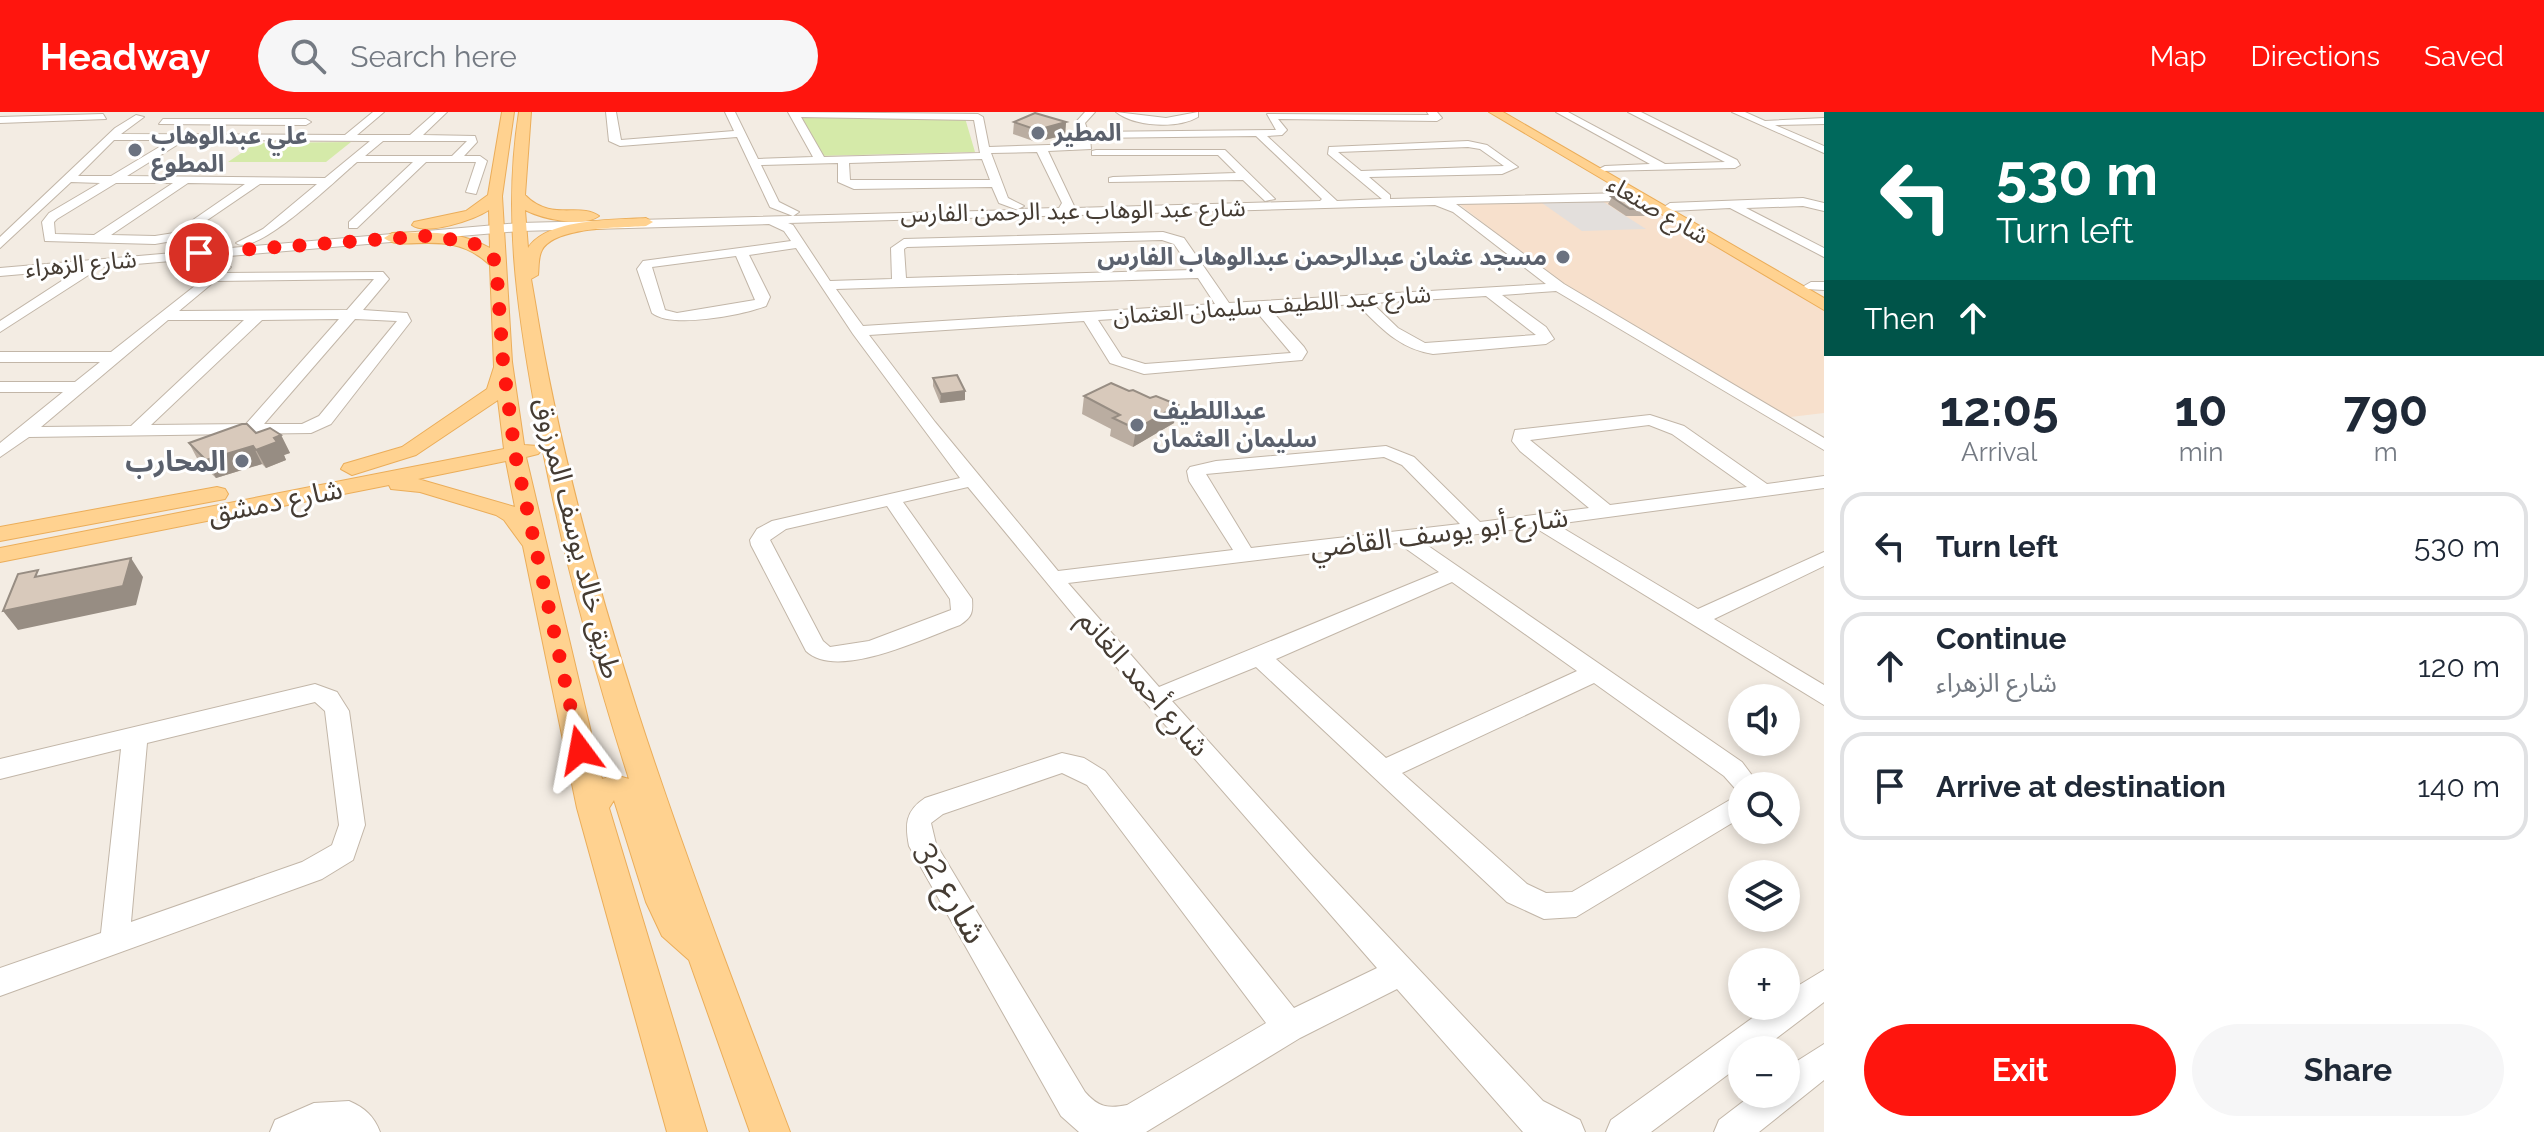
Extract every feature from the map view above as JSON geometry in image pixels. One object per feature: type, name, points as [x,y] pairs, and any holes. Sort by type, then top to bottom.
[{"type":"main road","name":"طريق خالد يوسف المرزوق","points":[[525,112],[518,196],[526,307],[549,440],[619,703],[703,950],[770,1132]]},
{"type":"main road","name":"شارع صنعاء","points":[[1495,112],[1670,207],[1824,305]]},
{"type":"main road","name":"شارع صنعاء","points":[[1507,112],[1550,142]]},
{"type":"main road","name":"طريق خالد يوسف المرزوق","points":[[505,116],[495,196],[496,262],[503,362],[514,447],[593,808],[687,1132]]},
{"type":"main road","name":"شارع صنعاء","points":[[1606,174],[1706,238],[1731,245],[1820,288]]},
{"type":"main road","points":[[394,233],[472,214],[488,205],[495,196]]},
{"type":"main road","points":[[518,196],[528,209],[544,214],[646,219]]},
{"type":"main road","points":[[526,307],[532,254],[539,243],[550,236],[583,228],[646,219]]},
{"type":"main road","points":[[394,233],[450,237],[471,242],[486,250],[496,262]]},
{"type":"main road","points":[[352,478],[417,447],[474,409],[498,390],[503,362]]},
{"type":"main road","name":"شارع دمشق","points":[[0,547],[79,540],[141,518],[549,440]]},
{"type":"main road","points":[[352,478],[417,485],[498,508],[512,515],[534,547]]},
{"type":"main road","points":[[79,540],[96,527],[95,520],[90,518]]},
{"type":"main road","name":"شارع دمشق","points":[[0,547],[27,528],[90,518],[141,518]]},
{"type":"main road","points":[[593,808],[598,793],[606,788],[624,789],[674,925],[703,950]]},
{"type":"street","points":[[0,118],[91,112]]},
{"type":"street","points":[[0,243],[107,126],[181,112]]},
{"type":"street","points":[[348,137],[379,112]]},
{"type":"street","points":[[414,137],[442,112]]},
{"type":"street","points":[[730,112],[738,134],[784,223]]},
{"type":"street","points":[[1090,112],[1081,119],[1083,135],[1127,203]]},
{"type":"street","points":[[1121,112],[1138,118],[1183,119],[1193,117],[1193,112]]},
{"type":"street","points":[[1083,135],[1260,135],[1282,130],[1270,116],[1437,118],[1432,112]]},
{"type":"street","points":[[1561,112],[1664,168]]},
{"type":"street","points":[[1593,194],[1615,188],[1606,174],[1735,164],[1633,112]]},
{"type":"street","points":[[1737,112],[1824,150]]},
{"type":"street","points":[[0,118],[52,113],[76,115],[107,126],[127,139],[471,138],[472,142],[455,159]]},
{"type":"street","points":[[614,113],[614,141],[620,143],[738,134]]},
{"type":"street","points":[[793,113],[978,117],[985,153],[996,183],[998,204]]},
{"type":"street","points":[[793,113],[820,160]]},
{"type":"street","points":[[107,126],[124,125],[153,116],[309,119],[282,138]]},
{"type":"street","points":[[1761,122],[1824,121]]},
{"type":"street","points":[[0,229],[65,183],[107,126]]},
{"type":"street","points":[[1260,135],[1323,201]]},
{"type":"street","points":[[0,452],[213,277],[234,251],[267,232],[381,137]]},
{"type":"street","points":[[182,138],[53,216],[48,222],[49,238],[96,240],[178,236],[257,181]]},
{"type":"street","points":[[1359,174],[1502,171],[1512,167],[1483,147],[1468,144],[1333,149],[1332,152],[1386,197]]},
{"type":"street","points":[[752,162],[1041,148],[1218,151],[1226,154],[1269,199]]},
{"type":"street","points":[[1041,148],[1070,208]]},
{"type":"street","points":[[355,159],[482,161],[472,192]]},
{"type":"street","points":[[353,225],[423,159]]},
{"type":"street","points":[[843,159],[844,182],[854,186],[996,183]]},
{"type":"street","points":[[1113,180],[1248,176]]},
{"type":"street","points":[[0,328],[76,264],[96,240],[184,181]]},
{"type":"street","points":[[65,183],[328,181]]},
{"type":"street","name":"شارع عبد الوهاب عبد الرحمن الفارس","points":[[1070,208],[1127,203],[1269,199],[1458,205],[1593,194]]},
{"type":"street","name":"شارع عبد الوهاب عبد الرحمن الفارس","points":[[497,225],[693,218],[784,223],[1070,208],[1386,197],[1593,194],[1625,197],[1649,204]]},
{"type":"street","points":[[1670,207],[1803,202],[1824,207]]},
{"type":"street","points":[[774,204],[784,223]]},
{"type":"street","name":"شارع عبد الوهاب عبد الرحمن الفارس","points":[[784,223],[998,204],[1047,209]]},
{"type":"street","points":[[1458,205],[1559,287],[1824,445]]},
{"type":"street","points":[[1733,205],[1824,253]]},
{"type":"street","points":[[741,252],[763,297],[761,303],[677,317],[659,313],[644,269],[648,264],[741,252],[784,223]]},
{"type":"street","name":"شارع أحمد الغانم","points":[[784,223],[913,409],[970,481],[1155,698],[1536,1122],[1568,1132]]},
{"type":"street","name":"شارع الزهراء","points":[[234,251],[282,239],[497,225]]},
{"type":"street","points":[[267,232],[269,237],[282,239]]},
{"type":"street","name":"شارع الزهراء","points":[[76,264],[173,252],[234,251],[394,233]]},
{"type":"street","points":[[899,282],[897,248],[912,242],[1169,237],[1179,241],[1225,308]]},
{"type":"street","name":"شارع الزهراء","points":[[1,265],[76,264],[144,255]]},
{"type":"street","points":[[825,285],[1200,274]]},
{"type":"street","points":[[213,277],[378,275],[382,281],[250,430]]},
{"type":"street","name":"شارع عبد اللطيف سليمان العثمان","points":[[858,331],[1559,287]]},
{"type":"street","points":[[1360,299],[1407,343],[1417,347],[1433,349],[1546,339],[1541,330],[1488,291]]},
{"type":"street","points":[[1089,317],[1116,360],[1144,369],[1296,357],[1299,352],[1296,347],[1259,306]]},
{"type":"street","points":[[26,432],[298,430],[325,420],[404,321],[402,316],[394,314],[165,316]]},
{"type":"street","points":[[135,431],[258,315]]},
{"type":"street","points":[[0,357],[116,357]]},
{"type":"street","points":[[0,387],[81,387]]},
{"type":"street","points":[[1606,512],[1526,447],[1521,441],[1521,434],[1650,420],[1678,430],[1765,491]]},
{"type":"street","points":[[1245,554],[1198,481],[1196,471],[1216,466],[1386,451],[1408,461],[1474,527]]},
{"type":"street","points":[[892,500],[961,599],[962,613],[952,620],[858,650],[832,656],[821,653],[814,646],[760,540],[764,533],[779,525],[970,481]]},
{"type":"street","name":"شارع أبو يوسف القاضي","points":[[1053,578],[1537,521],[1824,482]]},
{"type":"street","points":[[1537,521],[1824,696]]},
{"type":"street","points":[[1401,536],[1735,772]]},
{"type":"street","points":[[1697,618],[1824,558]]},
{"type":"street","points":[[1155,698],[1453,574]]},
{"type":"street","points":[[1259,657],[1517,893],[1534,903],[1553,908],[1576,904],[1728,812]]},
{"type":"street","points":[[1384,770],[1594,673]]},
{"type":"street","points":[[0,769],[299,695],[326,695],[333,700],[337,711],[352,825],[343,852],[312,871],[0,982]]},
{"type":"street","points":[[115,939],[135,735]]},
{"type":"street","name":"شارع 32","points":[[1289,1027],[1096,778],[1086,770],[1075,765],[1050,766],[934,806],[923,813],[918,823],[923,846],[1073,1104],[1085,1119],[1101,1125],[1134,1120],[1289,1027],[1400,972]]},
{"type":"street","points":[[1623,1132],[1824,984]]},
{"type":"street","points":[[1800,1078],[1824,1060]]},
{"type":"street","points":[[1731,1132],[1762,1108]]},
{"type":"street","points":[[287,1132],[328,1117],[349,1118],[363,1132]]},
{"type":"shaded area","points":[[1625,198],[1647,204],[1824,307],[1824,413],[1782,418],[1566,288],[1459,204]]},
{"type":"shaded area","points":[[1602,201],[1646,229],[1582,231],[1542,203]]},
{"type":"green space","points":[[801,115],[965,118],[975,152],[818,156]]},
{"type":"green space","points":[[351,142],[326,162],[228,162],[256,143]]},
{"type":"building","points":[[1035,113],[1066,122],[1037,130],[1014,122]]},
{"type":"building","points":[[1612,197],[1627,197],[1651,209],[1630,209]]},
{"type":"building","points":[[957,375],[965,391],[941,394],[933,378]]},
{"type":"building","points":[[1111,383],[1178,405],[1136,429],[1113,418],[1120,415],[1084,396]]},
{"type":"building","points":[[247,424],[256,433],[270,428],[281,435],[274,438],[277,442],[256,450],[253,446],[206,460],[189,443]]},
{"type":"building","points":[[131,558],[123,586],[3,611],[18,574],[38,570],[35,577]]},
{"type":"place","name":"المطير","points":[[1038,133]]},
{"type":"place","name":"علي عبدالوهاب المطوع","points":[[135,150]]},
{"type":"place","name":"مسجد عثمان عبدالرحمن عبدالوهاب الفارس","points":[[1563,257]]},
{"type":"place","name":"عبداللطيف سليمان العثمان","points":[[1137,425]]},
{"type":"place","name":"المحارب","points":[[242,461]]},
{"type":"route","points":[[199,253],[425,236],[471,242],[486,250],[496,262],[503,362],[515,454],[580,750]]}]
